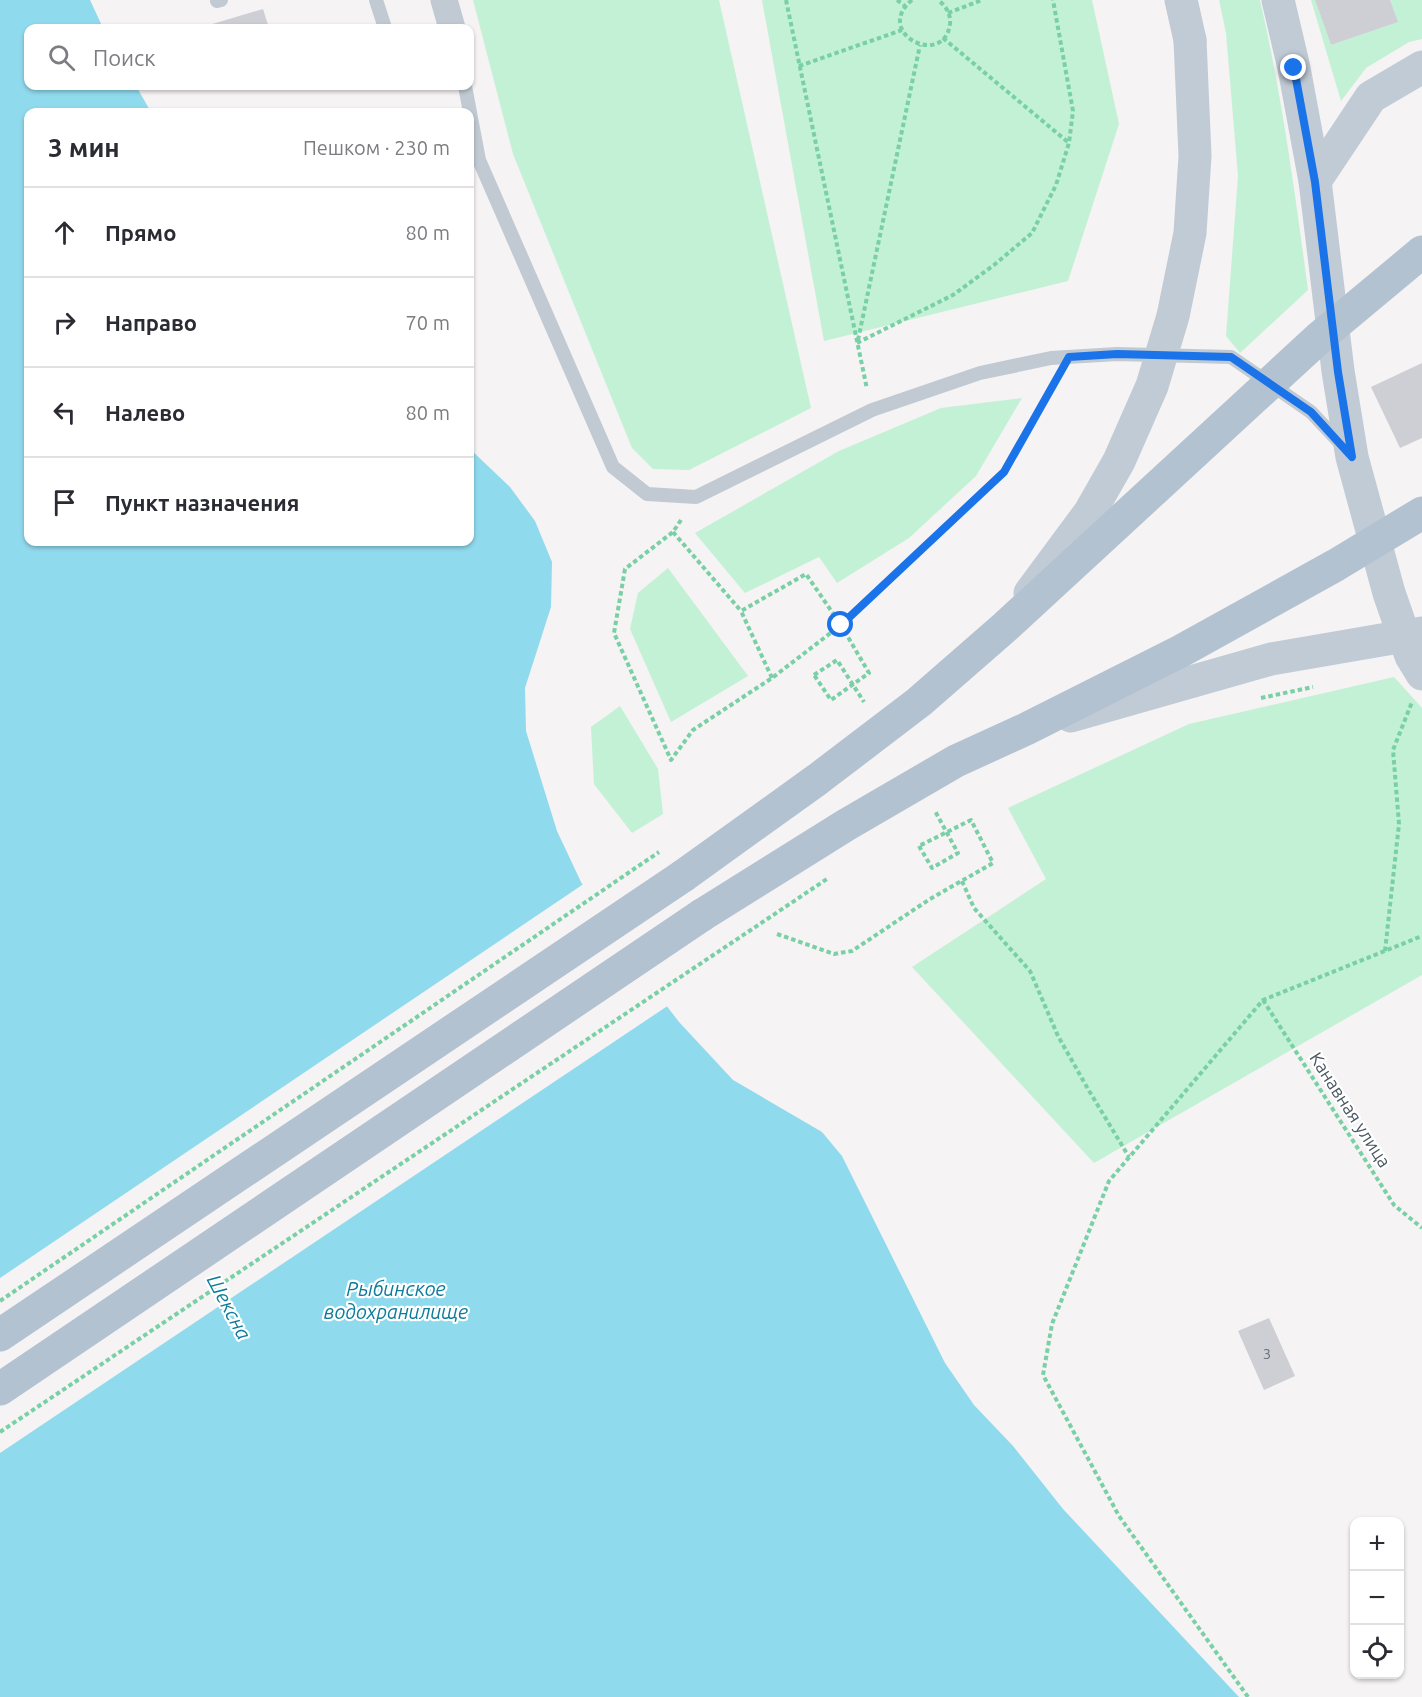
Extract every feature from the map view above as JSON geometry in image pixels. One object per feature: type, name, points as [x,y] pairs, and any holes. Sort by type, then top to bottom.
[{"type":"main road","points":[[1005,627],[1090,512],[1119,462],[1152,386],[1173,315],[1190,233],[1196,156],[1190,40],[1181,0]]},
{"type":"main road","points":[[1278,0],[1294,68],[1315,182],[1338,372],[1352,457],[1389,593],[1411,656],[1417,688]]},
{"type":"main road","points":[[1315,182],[1371,97],[1422,67]]},
{"type":"main road","points":[[0,1335],[683,876],[818,779],[919,702],[1005,627],[1320,338],[1422,252]]},
{"type":"main road","points":[[0,1389],[702,915],[846,825],[956,761],[1026,729],[1181,651],[1336,566],[1422,513]]},
{"type":"main road","points":[[1026,729],[1271,659],[1422,633]]},
{"type":"street","points":[[444,0],[451,24]]},
{"type":"lane","points":[[376,0],[384,24]]},
{"type":"lane","points":[[466,90],[469,108]]},
{"type":"lane","points":[[474,134],[479,160],[614,467],[647,494],[696,497],[872,410],[980,373],[1051,358],[1117,354],[1231,357],[1311,412],[1352,457]]},
{"type":"path","points":[[786,0],[872,410]]},
{"type":"path","points":[[897,0],[905,6]]},
{"type":"path","points":[[912,0],[905,6],[900,22],[902,30],[912,42],[920,45],[936,43],[943,38],[950,24],[946,8],[938,0]]},
{"type":"path","points":[[948,13],[982,0]]},
{"type":"path","points":[[857,343],[953,295],[1032,233],[1056,185],[1069,143],[1072,111],[1053,0]]},
{"type":"path","points":[[799,66],[902,30]]},
{"type":"path","points":[[943,38],[1069,143]]},
{"type":"path","points":[[857,343],[920,45]]},
{"type":"path","points":[[696,497],[674,532],[625,569],[614,633],[671,760],[693,730],[772,678],[841,625],[1004,472],[1069,357]]},
{"type":"path","points":[[674,532],[741,610],[772,678]]},
{"type":"path","points":[[741,610],[806,574],[841,625],[869,673],[831,700],[814,675],[837,660],[867,706]]},
{"type":"path","points":[[1260,698],[1318,686]]},
{"type":"path","points":[[1386,951],[1399,824],[1393,750],[1417,688]]},
{"type":"path","points":[[777,934],[834,954],[852,951],[930,899],[993,863],[971,820],[919,846],[932,868],[958,853],[935,811],[926,816]]},
{"type":"path","points":[[0,1301],[666,847]]},
{"type":"path","points":[[0,1432],[830,876]]},
{"type":"path","points":[[962,881],[975,908],[1030,971],[1058,1036],[1130,1157]]},
{"type":"path","points":[[1248,1697],[1119,1516],[1043,1375],[1052,1324],[1109,1181],[1263,1000],[1422,936]]},
{"type":"path","name":"Канавная улица","points":[[1263,1000],[1394,1205],[1422,1228]]},
{"type":"green space","points":[[473,0],[719,0],[811,408],[689,470],[653,469],[632,448],[513,154]]},
{"type":"green space","points":[[762,0],[1092,0],[1119,124],[1068,281],[824,341]]},
{"type":"green space","points":[[1219,0],[1260,0],[1281,108],[1308,290],[1240,353],[1226,336],[1238,176],[1226,33]]},
{"type":"green space","points":[[1311,0],[1315,0],[1331,45],[1397,22],[1390,0],[1422,0],[1422,39],[1409,42],[1366,68],[1341,101]]},
{"type":"green space","points":[[1022,398],[976,476],[909,538],[837,583],[819,557],[745,593],[695,533],[839,451],[941,408]]},
{"type":"green space","points":[[668,568],[748,676],[671,722],[630,629],[638,593]]},
{"type":"green space","points":[[1394,677],[1422,708],[1422,975],[1094,1163],[912,967],[1046,879],[1008,808],[1189,724]]},
{"type":"green space","points":[[620,706],[658,769],[663,814],[632,833],[594,784],[591,727]]},
{"type":"water","name":"Рыбинское водохранилище","points":[[0,0],[90,0],[101,24],[24,24],[24,90],[138,90],[149,108],[24,108],[24,546],[474,546],[474,453],[510,487],[535,521],[552,562],[551,607],[525,688],[526,731],[557,831],[581,882],[616,940],[679,1022],[733,1080],[822,1132],[842,1156],[945,1363],[974,1405],[1013,1446],[1063,1509],[1239,1697],[0,1697]]},
{"type":"pier","points":[[585,883],[618,939],[669,1005],[0,1453],[0,1278]]},
{"type":"building","points":[[1315,0],[1390,0],[1398,22],[1331,45]]},
{"type":"building","points":[[263,9],[268,24],[212,24]]},
{"type":"building","points":[[1422,363],[1422,438],[1400,448],[1371,387]]},
{"type":"building","points":[[1269,1318],[1295,1376],[1264,1390],[1238,1331]]},
{"type":"route","points":[[841,625],[1004,472],[1069,357],[1117,354],[1231,357],[1311,412],[1352,457],[1338,372],[1315,182],[1294,68]]},
{"type":"water label","name":"Шексна","points":[[229,1307]]}]
